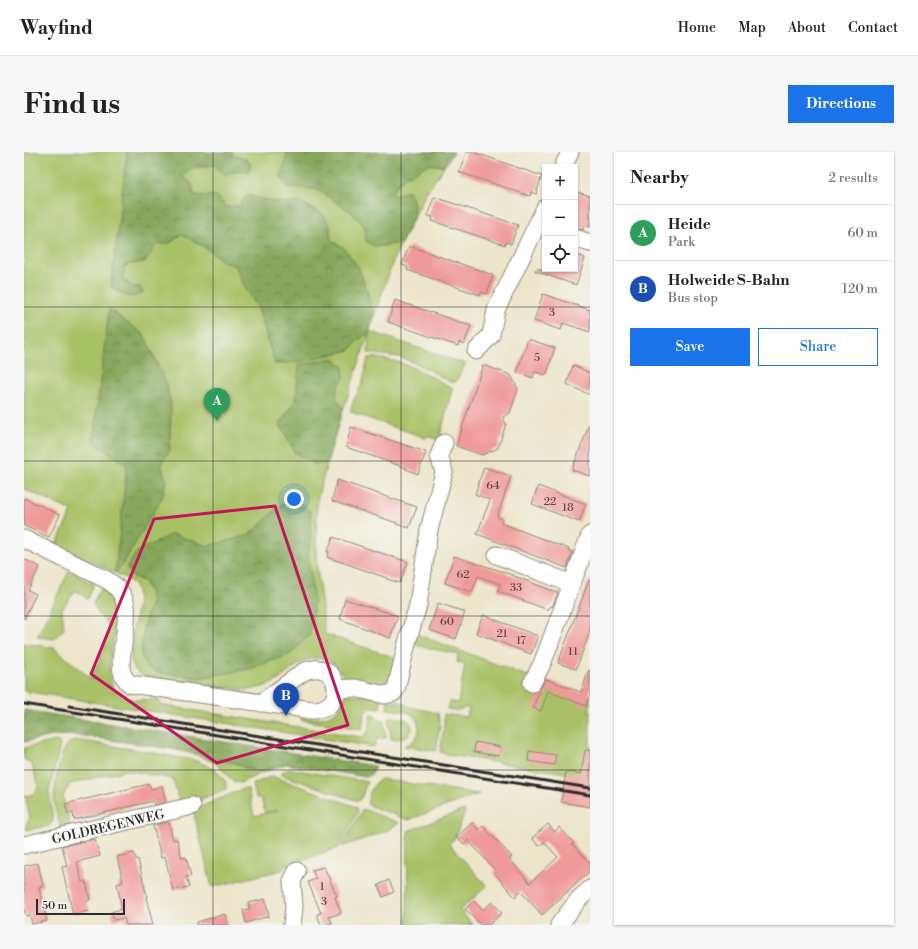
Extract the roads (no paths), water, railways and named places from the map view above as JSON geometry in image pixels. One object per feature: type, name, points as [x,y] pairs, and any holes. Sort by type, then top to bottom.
[{"type":"street","points":[[564,164],[570,152]]},
{"type":"street","points":[[476,351],[491,335],[496,310],[542,220]]},
{"type":"street","points":[[578,239],[590,243]]},
{"type":"street","points":[[337,689],[355,688],[385,695],[396,689],[418,605],[429,530],[444,472],[439,456],[444,443]]},
{"type":"street","points":[[532,683],[542,664],[579,579],[590,535]]},
{"type":"street","points":[[24,540],[107,580],[119,588],[125,599],[127,611],[120,661],[121,670],[124,677],[130,684],[261,703],[319,710],[326,708],[331,703],[335,697],[337,689],[332,676],[327,671],[320,668],[310,668],[302,672],[261,703]]},
{"type":"street","points":[[497,555],[579,579]]},
{"type":"street","name":"GOLDREGENWEG","points":[[24,845],[192,806]]},
{"type":"street","points":[[292,925],[294,907],[292,881],[298,871]]},
{"type":"street","points":[[559,925],[579,899],[590,889]]},
{"type":"railway","points":[[24,704],[590,795]]},
{"type":"railway","points":[[69,706],[590,788]]},
{"type":"place","name":"Heide","points":[[217,421]]},
{"type":"place","name":"Holweide S-Bahn","points":[[286,716]]}]
